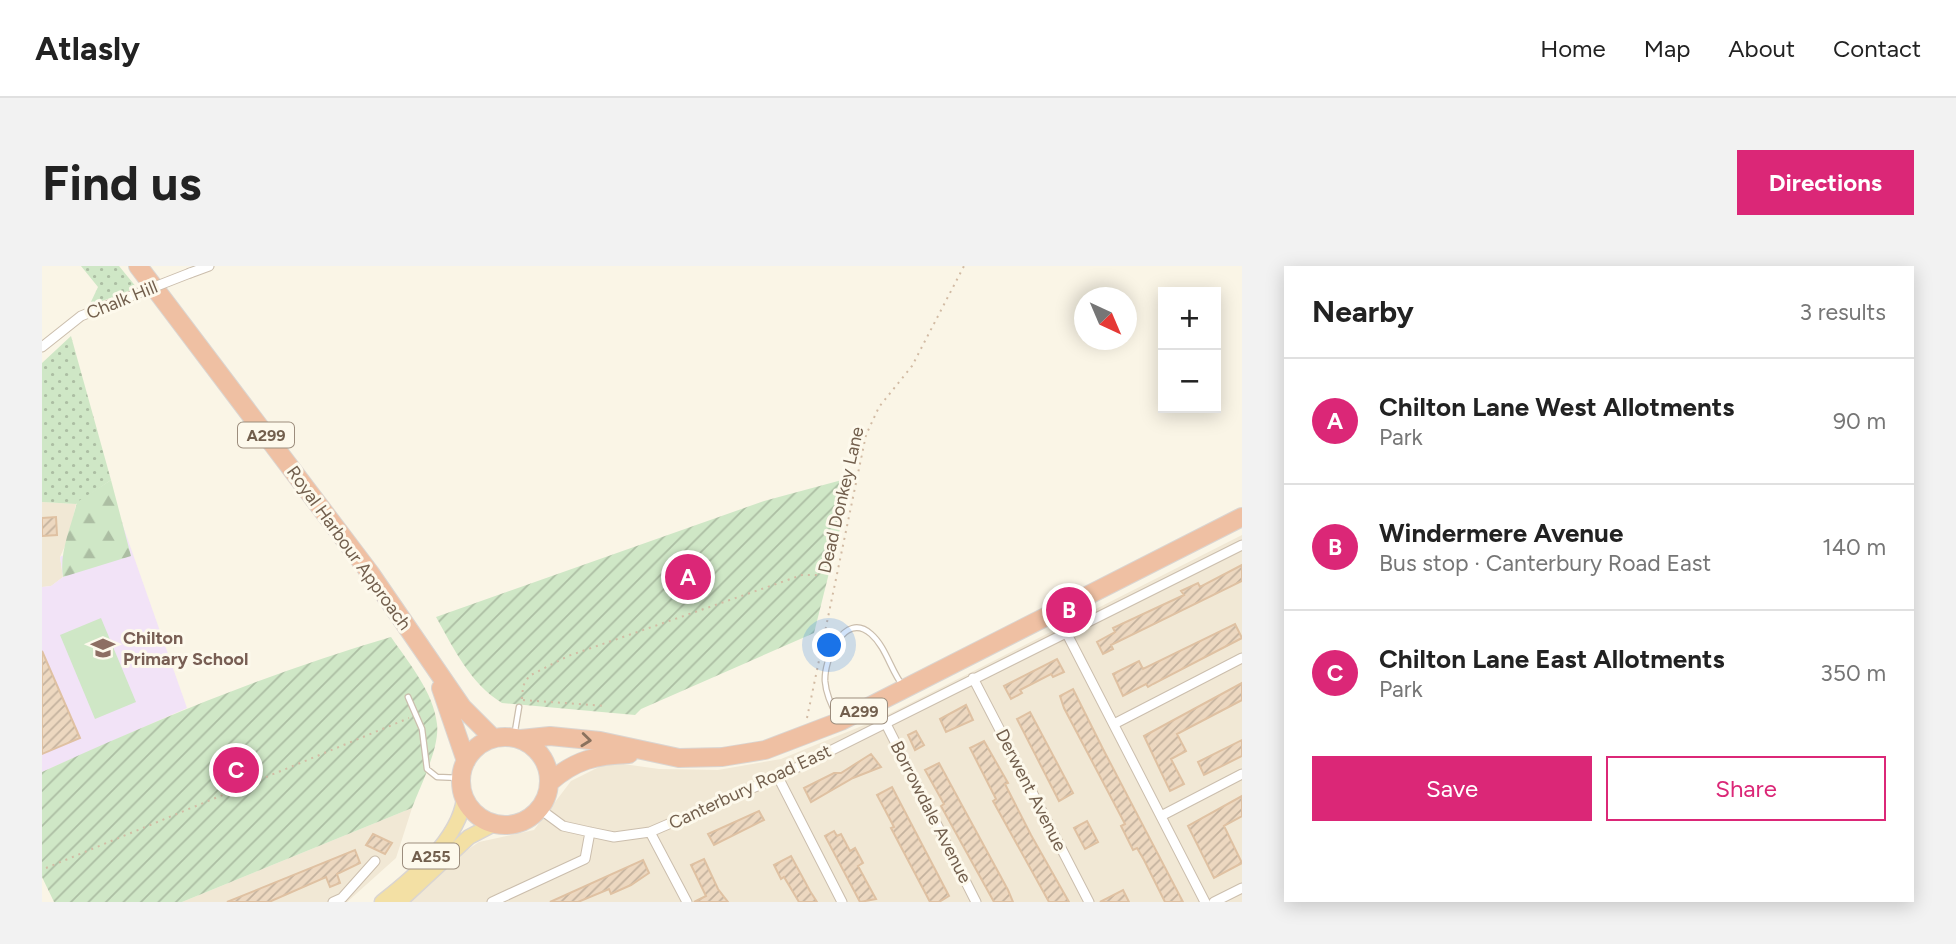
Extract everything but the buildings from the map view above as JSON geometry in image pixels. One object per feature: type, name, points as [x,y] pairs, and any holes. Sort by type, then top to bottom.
[{"type":"highway","name":"Royal Harbour Approach","points":[[143,270],[370,573],[430,664],[472,721],[493,738]]},
{"type":"highway","name":"Canterbury Road East","points":[[517,738],[550,736],[600,741],[650,754],[680,758],[722,757],[765,750],[841,721],[1242,517]]},
{"type":"highway","name":"Royal Harbour Approach","points":[[430,664],[466,761]]},
{"type":"highway","points":[[493,738],[517,738],[539,752],[545,761],[550,782],[540,809],[519,823],[494,824],[471,810],[464,799],[461,778],[466,761],[477,746],[493,738]]},
{"type":"highway","name":"Canterbury Road East","points":[[550,782],[569,766],[590,757],[650,754]]},
{"type":"main road","name":"A255","points":[[382,902],[438,850],[462,813],[464,799]]},
{"type":"main road","name":"A255","points":[[399,902],[469,837],[494,824]]},
{"type":"street","name":"Chalk Hill","points":[[42,347],[81,316],[209,266]]},
{"type":"street","name":"Canterbury Road East","points":[[540,809],[563,826],[590,832],[614,837],[650,832],[778,777],[1242,545]]},
{"type":"street","points":[[1066,632],[1205,902]]},
{"type":"street","points":[[1114,724],[1242,658]]},
{"type":"street","name":"Derwent Avenue","points":[[973,678],[1089,902]]},
{"type":"street","name":"Borrowdale Avenue","points":[[885,722],[976,902]]},
{"type":"street","points":[[1161,816],[1242,774]]},
{"type":"street","points":[[778,777],[842,902]]},
{"type":"street","points":[[492,902],[585,859],[590,832]]},
{"type":"street","points":[[650,832],[687,902]]},
{"type":"street","points":[[333,902],[342,898],[375,861]]},
{"type":"street","points":[[1214,902],[1242,888]]},
{"type":"lane","points":[[841,721],[832,706],[825,682],[826,671],[831,650],[850,629],[859,627],[871,633],[904,688]]},
{"type":"lane","points":[[408,697],[422,729],[428,769],[437,777],[461,778]]},
{"type":"lane","points":[[517,738],[519,707]]},
{"type":"path","name":"Dead Donkey Lane","points":[[807,721],[866,435],[879,407],[912,366],[964,266]]},
{"type":"path","points":[[519,707],[523,686],[529,676],[568,656],[802,575],[820,575]]},
{"type":"path","points":[[522,700],[606,706]]},
{"type":"path","points":[[46,868],[416,715]]},
{"type":"shaded area","points":[[42,502],[76,504],[69,537],[60,557],[63,577],[51,586],[42,587]]},
{"type":"shaded area","name":"Chilton Primary School","points":[[122,523],[187,708],[42,772],[42,587],[51,586],[63,577],[60,557]]},
{"type":"shaded area","points":[[1242,535],[1242,902],[410,902],[461,854],[479,842],[534,830],[571,781],[609,762],[659,769],[718,770],[781,759],[879,719]]},
{"type":"shaded area","points":[[412,808],[396,858],[347,902],[182,902]]},
{"type":"green space","points":[[81,266],[119,266],[137,288],[89,306],[98,287]]},
{"type":"green space","points":[[71,336],[111,480],[76,504],[42,502],[42,363]]},
{"type":"green space","points":[[853,477],[814,633],[641,709],[635,715],[502,703],[472,675],[436,617],[764,501]]},
{"type":"green space","points":[[111,480],[131,556],[63,577],[64,549],[77,502]]},
{"type":"green space","points":[[101,618],[136,702],[95,719],[60,635]]},
{"type":"green space","points":[[391,637],[426,690],[437,724],[433,755],[412,808],[182,902],[54,902],[42,877],[42,772],[214,698]]},
{"type":"place","name":"Chilton Lane West Allotments","points":[[688,577]]},
{"type":"place","name":"Windermere Avenue","points":[[1069,610]]},
{"type":"place","name":"Chilton Primary School","points":[[103,648]]},
{"type":"place","name":"Chilton Lane East Allotments","points":[[236,770]]}]
